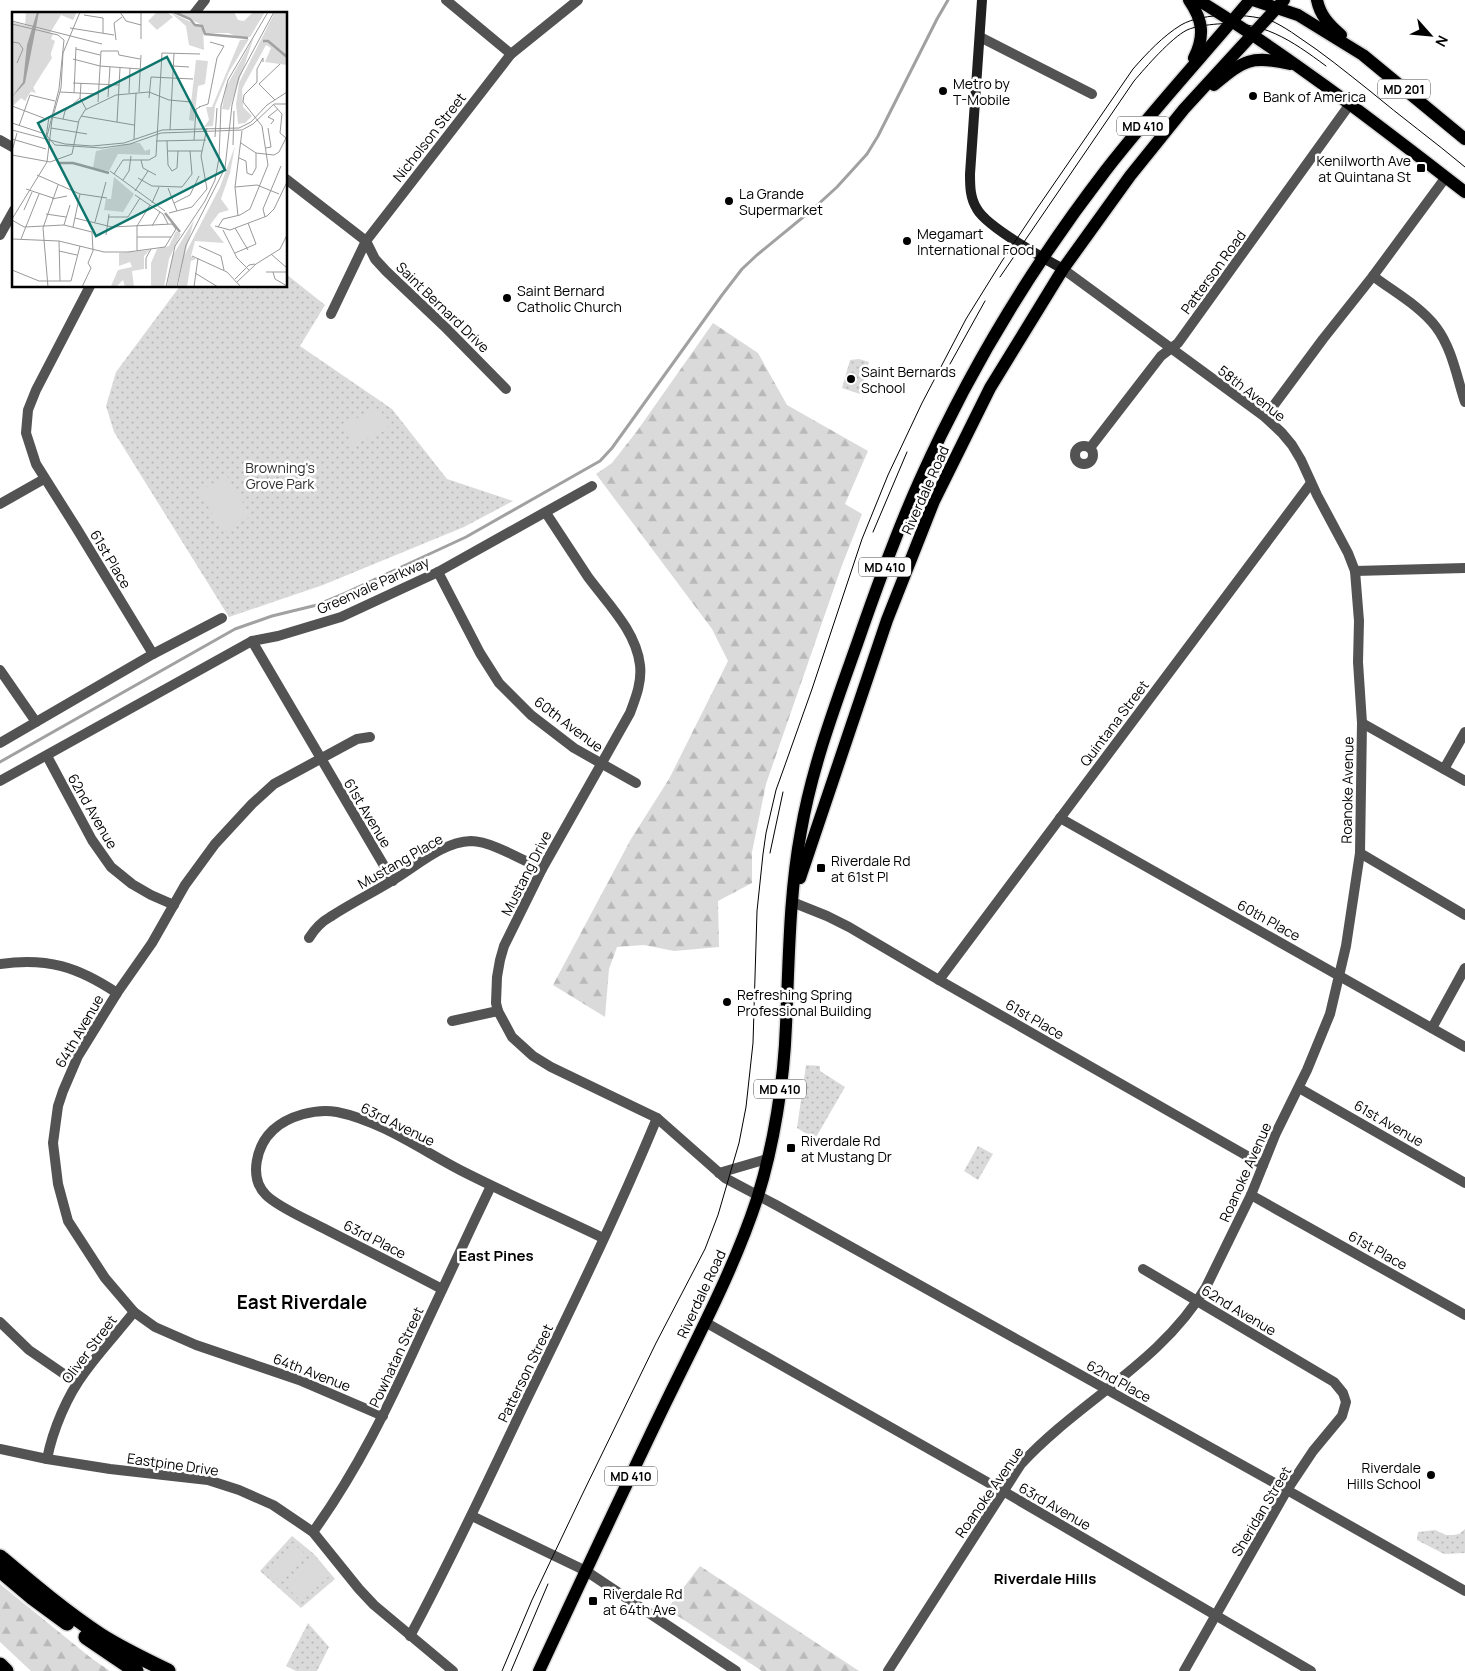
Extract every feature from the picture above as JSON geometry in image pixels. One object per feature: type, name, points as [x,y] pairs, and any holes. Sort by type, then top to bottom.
[{"type":"highway","points":[[0,1557],[100,1634],[168,1671]]},
{"type":"highway","points":[[0,1570],[63,1620],[136,1671]]},
{"type":"highway","points":[[0,1665],[6,1671]]},
{"type":"main road","points":[[1183,77],[1199,46],[1202,33],[1195,9],[1188,0]]},
{"type":"main road","points":[[1198,0],[1252,34],[1350,104],[1465,192]]},
{"type":"main road","name":"MD 410","points":[[1044,258],[1107,170],[1183,77],[1251,0]]},
{"type":"main road","name":"MD 201","points":[[1251,0],[1280,4],[1363,55],[1465,139]]},
{"type":"main road","points":[[1317,0],[1325,19],[1363,55]]},
{"type":"main road","name":"MD 410","points":[[1063,269],[1130,176],[1162,136],[1280,4]]},
{"type":"main road","points":[[1162,136],[1234,68],[1250,60],[1280,62],[1298,67]]},
{"type":"main road","name":"Riverdale Road","points":[[540,1671],[705,1322],[742,1240],[758,1196],[778,1104],[784,1054],[792,902],[800,836],[810,786],[872,600],[919,481],[975,368],[1044,258]]},
{"type":"main road","name":"Riverdale Road","points":[[792,902],[887,620],[934,501],[990,388],[1063,269]]},
{"type":"street","points":[[196,12],[205,0]]},
{"type":"street","points":[[446,0],[511,54]]},
{"type":"street","name":"Nicholson Street","points":[[331,314],[366,241],[511,54],[578,0]]},
{"type":"street","points":[[982,0],[970,174],[973,200],[977,209],[997,228],[1063,269]]},
{"type":"street","points":[[980,37],[1092,94]]},
{"type":"street","name":"Patterson Road","points":[[1090,448],[1161,356],[1178,343],[1350,104]]},
{"type":"street","points":[[0,140],[12,147]]},
{"type":"street","points":[[1265,417],[1446,177]]},
{"type":"street","points":[[288,181],[366,241]]},
{"type":"street","points":[[0,235],[12,214]]},
{"type":"street","name":"Saint Bernard Drive","points":[[366,241],[375,259],[386,271],[506,389]]},
{"type":"street","name":"58th Avenue","points":[[1063,269],[1265,417],[1282,433],[1301,460],[1348,553],[1355,571]]},
{"type":"street","points":[[1373,276],[1420,311],[1436,327],[1447,347],[1465,402]]},
{"type":"street","name":"61st Place","points":[[89,288],[36,390],[28,410],[26,433],[36,464],[44,479],[77,529],[153,654]]},
{"type":"street","points":[[0,504],[44,479]]},
{"type":"street","name":"Quintana Street","points":[[938,980],[1311,483]]},
{"type":"street","name":"Greenvale Parkway","points":[[0,781],[252,641],[278,636],[342,617],[438,572],[592,486]]},
{"type":"street","name":"Mustang Drive","points":[[546,513],[587,575],[628,630],[638,655],[640,667],[638,692],[630,713],[542,869],[506,941],[500,960],[496,992],[498,1012],[512,1037],[533,1056],[657,1118],[718,1173],[758,1196]]},
{"type":"street","points":[[1355,571],[1465,568]]},
{"type":"street","name":"Roanoke Avenue","points":[[888,1671],[1021,1464],[1038,1446],[1068,1420],[1159,1346],[1198,1302],[1251,1194],[1276,1133],[1299,1088],[1330,1014],[1346,946],[1360,853],[1362,723],[1358,662],[1359,621],[1355,571]]},
{"type":"street","name":"60th Avenue","points":[[438,572],[480,653],[500,683],[531,715],[551,732],[600,764],[636,783]]},
{"type":"street","points":[[0,743],[153,654],[222,618]]},
{"type":"street","name":"61st Avenue","points":[[252,641],[393,881]]},
{"type":"street","points":[[0,670],[36,722]]},
{"type":"street","points":[[1362,723],[1465,781]]},
{"type":"street","points":[[1444,769],[1465,732]]},
{"type":"street","points":[[320,759],[357,739],[370,737]]},
{"type":"street","name":"62nd Avenue","points":[[46,756],[92,840],[112,867],[145,892],[174,905]]},
{"type":"street","name":"64th Avenue","points":[[320,759],[274,784],[252,804],[215,844],[185,885],[139,963],[117,993],[78,1056],[58,1106],[53,1143],[58,1184],[68,1220],[104,1278],[134,1312],[155,1327],[196,1345],[299,1380],[384,1416]]},
{"type":"street","name":"60th Place","points":[[1060,818],[1465,1047]]},
{"type":"street","name":"Mustang Place","points":[[309,938],[314,930],[330,917],[393,881],[431,855],[451,846],[472,841],[493,846],[542,869]]},
{"type":"street","points":[[1360,853],[1465,915]]},
{"type":"street","name":"61st Place","points":[[792,902],[849,927],[938,980],[1263,1165]]},
{"type":"street","points":[[0,964],[35,961],[66,966],[101,982],[117,993]]},
{"type":"street","points":[[1432,1028],[1465,968]]},
{"type":"street","points":[[452,1021],[498,1012]]},
{"type":"street","name":"61st Avenue","points":[[1299,1088],[1465,1183]]},
{"type":"street","name":"63rd Avenue","points":[[294,1213],[270,1198],[257,1180],[258,1156],[263,1143],[271,1131],[294,1117],[320,1112],[334,1112],[363,1120],[491,1186],[603,1238]]},
{"type":"street","name":"Patterson Street","points":[[410,1636],[434,1594],[472,1516],[631,1180],[657,1118]]},
{"type":"street","points":[[718,1173],[767,1159]]},
{"type":"street","name":"Powhatan Street","points":[[313,1532],[331,1508],[384,1416],[491,1186]]},
{"type":"street","name":"61st Place","points":[[1251,1194],[1465,1315]]},
{"type":"street","name":"62nd Place","points":[[758,1196],[1465,1591]]},
{"type":"street","name":"63rd Place","points":[[294,1213],[442,1289]]},
{"type":"street","name":"62nd Avenue","points":[[1143,1269],[1321,1374]]},
{"type":"street","name":"Oliver Street","points":[[47,1460],[50,1444],[60,1418],[77,1383],[134,1312]]},
{"type":"street","points":[[0,1322],[29,1350],[77,1383]]},
{"type":"street","name":"63rd Avenue","points":[[705,1322],[1003,1491],[1311,1671]]},
{"type":"street","name":"Sheridan Street","points":[[1184,1671],[1287,1490],[1313,1451],[1342,1416],[1346,1402],[1343,1393],[1334,1382],[1321,1374]]},
{"type":"street","name":"Eastpine Drive","points":[[0,1449],[47,1460],[208,1480],[239,1490],[273,1505],[313,1532],[374,1605],[453,1671]]},
{"type":"street","points":[[472,1516],[586,1571],[736,1671]]},
{"type":"green space","name":"Browning's Grove Park","points":[[288,276],[325,305],[300,346],[392,409],[447,479],[513,501],[464,527],[323,585],[229,617],[114,432],[106,406],[116,372],[179,288],[288,288]]},
{"type":"green space","points":[[713,323],[758,353],[787,405],[868,451],[845,504],[862,514],[841,568],[766,784],[752,852],[752,883],[718,901],[719,947],[674,951],[644,945],[617,947],[609,969],[605,1017],[553,985],[631,839],[669,779],[728,661],[712,629],[596,474],[612,463],[637,431]]},
{"type":"green space","points":[[859,359],[869,362],[860,394],[842,388],[850,360]]},
{"type":"green space","points":[[380,408],[389,429],[352,445],[343,424]]},
{"type":"green space","points":[[226,475],[251,516],[224,533],[199,492]]},
{"type":"green space","points":[[806,1065],[820,1066],[820,1071],[845,1087],[815,1139],[797,1128]]},
{"type":"green space","points":[[978,1146],[993,1154],[978,1180],[964,1171]]},
{"type":"green space","points":[[1465,1529],[1465,1553],[1444,1554],[1417,1540],[1418,1532],[1435,1530],[1446,1535],[1453,1535],[1459,1534]]},
{"type":"green space","points":[[292,1536],[314,1554],[335,1579],[301,1608],[260,1571]]},
{"type":"green space","points":[[293,1543],[306,1555],[281,1582],[268,1570]]},
{"type":"green space","points":[[312,1558],[329,1576],[301,1602],[284,1583]]},
{"type":"green space","points":[[700,1566],[859,1671],[762,1671],[667,1609]]},
{"type":"green space","points":[[0,1584],[91,1658],[110,1671],[31,1671],[0,1642]]},
{"type":"green space","points":[[308,1623],[329,1647],[317,1671],[296,1671],[286,1666]]},
{"type":"waterway","points":[[0,762],[235,629],[272,616],[317,605],[341,595],[466,537],[600,461],[612,448],[742,269],[837,187],[867,154],[948,0]]},
{"type":"tram line","points":[[502,1671],[532,1600],[656,1343],[705,1249],[718,1215],[739,1143],[746,1107],[753,1043],[757,911],[766,833],[776,790],[862,539],[888,475],[922,403],[966,319],[1002,261],[1133,69],[1174,29],[1190,21],[1202,18],[1227,15],[1253,17],[1280,25],[1307,42],[1465,167]]},
{"type":"tram line","points":[[1000,277],[1134,81],[1159,53],[1187,30],[1217,24],[1248,25],[1288,40],[1326,66]]},
{"type":"tram line","points":[[950,364],[985,301]]},
{"type":"tram line","points":[[873,532],[907,452]]},
{"type":"tram line","points":[[770,853],[783,792]]},
{"type":"tram line","points":[[511,1671],[548,1584]]},
{"type":"place","name":"Metro by T-Mobile","points":[[943,91]]},
{"type":"place","name":"Bank of America","points":[[1253,96]]},
{"type":"place","name":"Kenilworth Ave at Quintana St","points":[[1421,168]]},
{"type":"place","name":"La Grande Supermarket","points":[[729,201]]},
{"type":"place","name":"Megamart International Food","points":[[907,241]]},
{"type":"place","name":"Saint Bernard Catholic Church","points":[[507,298]]},
{"type":"place","name":"Saint Bernards School","points":[[851,379]]},
{"type":"place","name":"Riverdale Rd at 61st Pl","points":[[821,868]]},
{"type":"place","name":"Refreshing Spring Professional Building","points":[[727,1002]]},
{"type":"place","name":"Riverdale Rd at Mustang Dr","points":[[791,1148]]},
{"type":"place","name":"Riverdale Hills School","points":[[1431,1475]]},
{"type":"place","name":"Riverdale Rd at 64th Ave","points":[[593,1601]]},
{"type":"district","name":"East Pines","points":[[496,1255]]},
{"type":"district","name":"East Riverdale","points":[[302,1302]]},
{"type":"district","name":"Riverdale Hills","points":[[1045,1578]]}]
